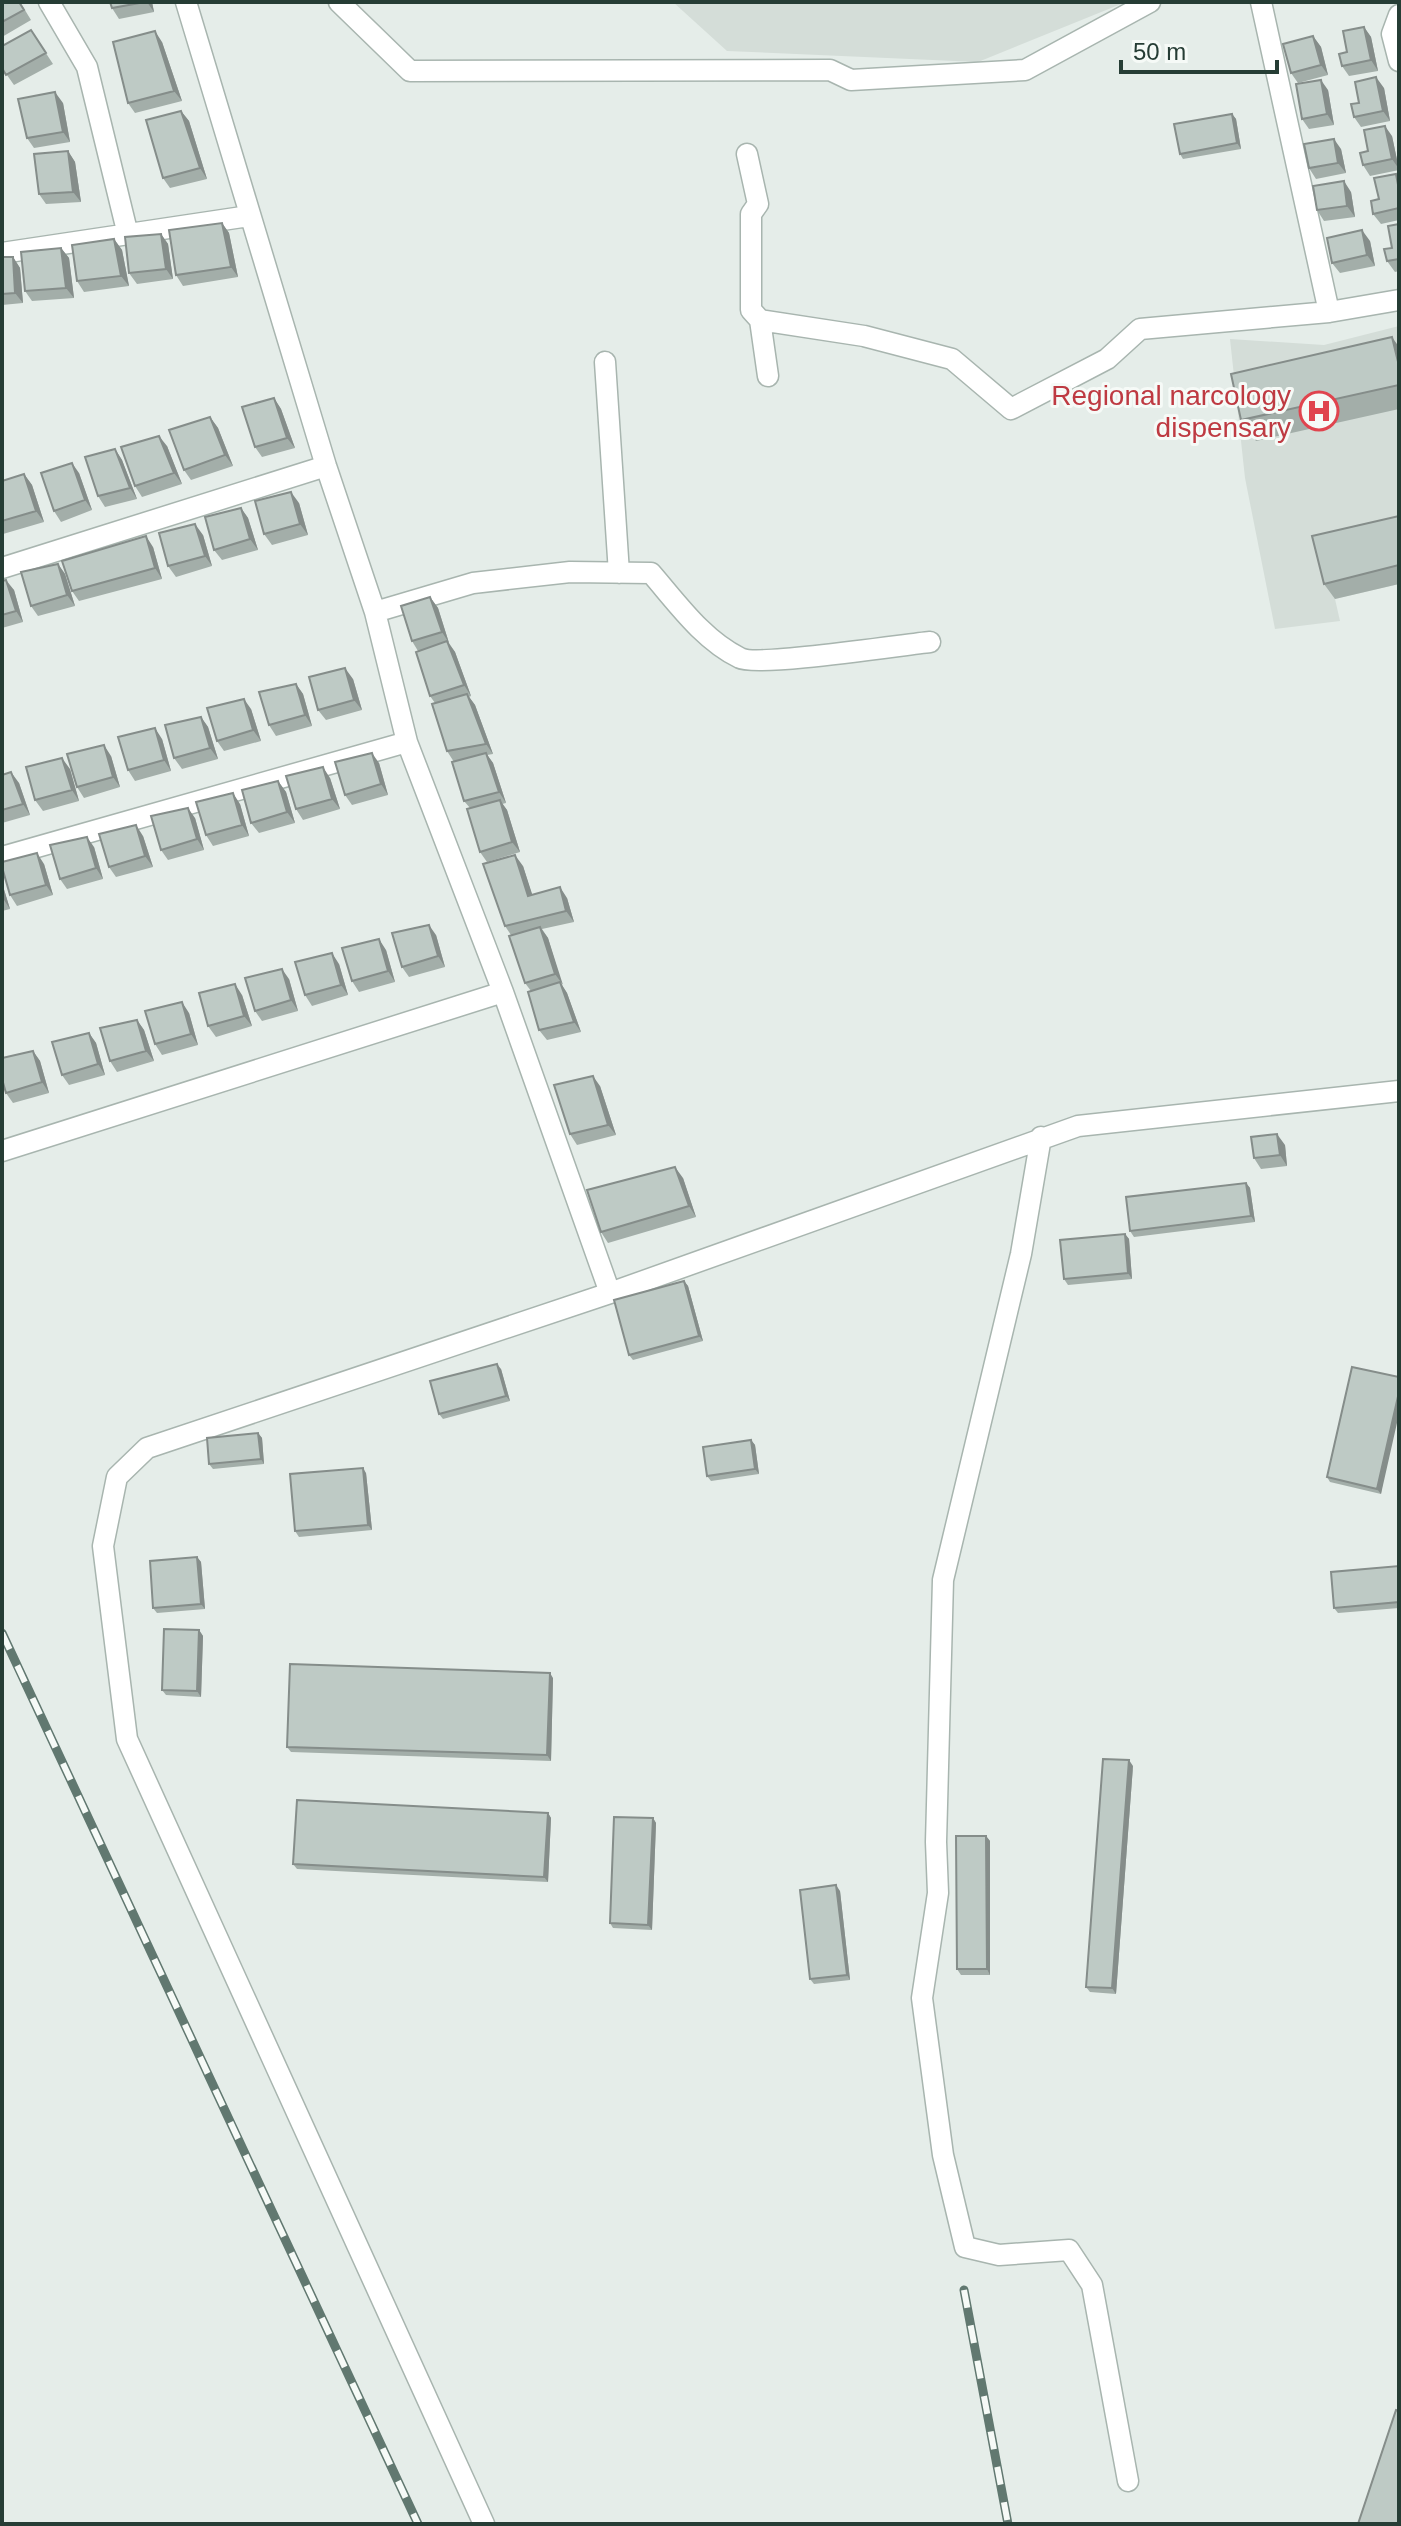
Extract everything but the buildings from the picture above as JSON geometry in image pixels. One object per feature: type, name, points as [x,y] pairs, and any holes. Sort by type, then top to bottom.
[{"type":"street","points":[[49,2],[87,67],[128,235]]},
{"type":"street","points":[[186,2],[326,466],[375,612],[407,742],[503,992],[610,1293]]},
{"type":"street","points":[[339,2],[410,71],[830,70],[851,80],[1025,70],[1150,2]]},
{"type":"street","points":[[1261,2],[1329,312]]},
{"type":"street","points":[[1399,15],[1392,34],[1399,61]]},
{"type":"street","points":[[747,154],[758,204],[751,214],[751,310],[760,320],[768,376]]},
{"type":"street","points":[[2,253],[249,216]]},
{"type":"street","points":[[760,320],[864,336],[952,359],[1011,409],[1107,359],[1140,329],[1329,312],[1399,300]]},
{"type":"street","points":[[605,362],[619,573]]},
{"type":"street","points":[[2,568],[326,466]]},
{"type":"street","points":[[375,612],[473,583],[570,572],[651,573],[703,633],[742,660],[814,656],[930,642]]},
{"type":"street","points":[[2,857],[407,742]]},
{"type":"street","points":[[2,1151],[503,992]]},
{"type":"street","points":[[484,2524],[127,1739],[103,1546],[117,1477],[147,1448],[610,1293],[1041,1137],[1078,1126],[1399,1091]]},
{"type":"street","points":[[1041,1137],[1021,1254],[943,1580],[936,1842],[938,1893],[922,1998],[943,2155],[965,2247],[999,2255],[1069,2250],[1092,2285],[1128,2481]]},
{"type":"shaded area","points":[[673,2],[1126,2],[978,62],[727,51]]},
{"type":"shaded area","name":"Regional narcology dispensary","points":[[1399,326],[1399,584],[1335,599],[1340,621],[1275,629],[1245,478],[1230,339],[1324,345]]},
{"type":"railway","points":[[2,1633],[418,2524]]},
{"type":"railway","points":[[964,2290],[1008,2524]]},
{"type":"place","name":"Regional narcology dispensary","points":[[1319,411]]}]
